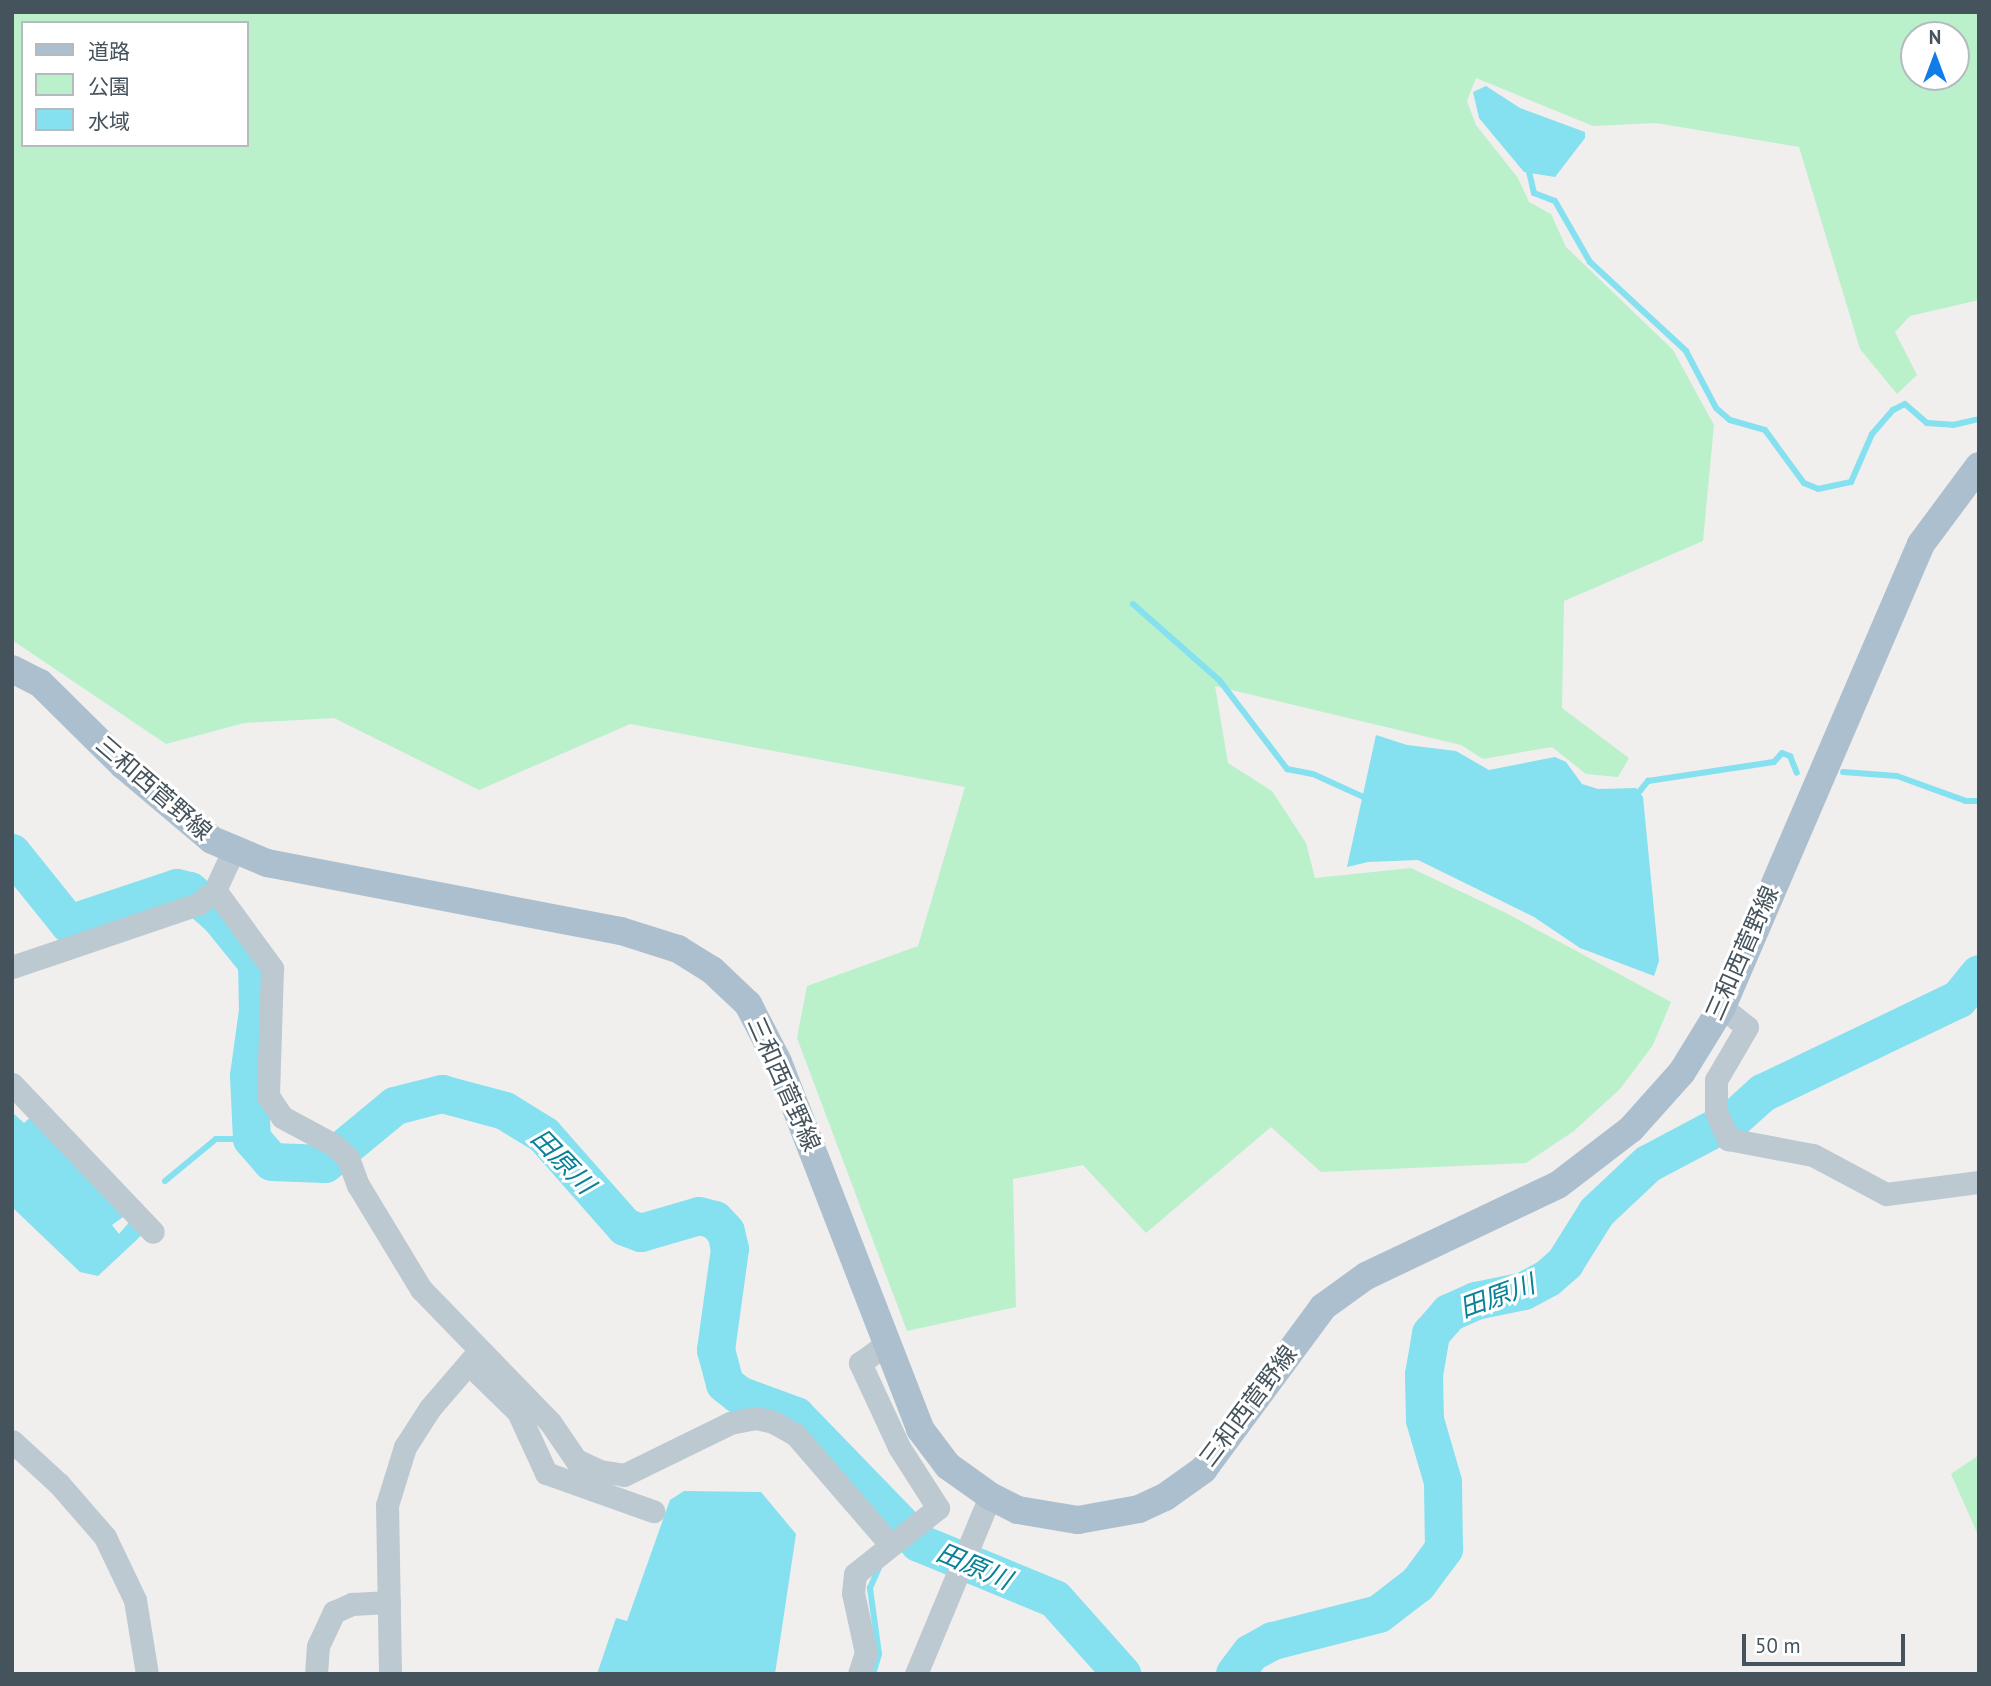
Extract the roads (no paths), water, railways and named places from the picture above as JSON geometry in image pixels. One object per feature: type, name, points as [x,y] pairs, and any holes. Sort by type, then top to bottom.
[{"type":"main road","name":"三和西菅野線","points":[[12,669],[40,682],[196,830],[234,849],[267,863],[621,931],[678,949],[712,970],[748,1004],[778,1062],[909,1407],[934,1448],[969,1483],[1018,1510],[1078,1520],[1121,1514],[1166,1497],[1203,1470],[1323,1307],[1366,1276],[1558,1185],[1595,1160],[1631,1129],[1682,1072],[1722,1007],[1921,544],[1979,466]]},
{"type":"street","points":[[12,967],[208,897],[234,849]]},
{"type":"street","points":[[208,897],[272,968],[268,1096],[282,1117],[341,1151],[358,1185],[421,1289],[517,1412],[546,1473],[653,1511]]},
{"type":"street","points":[[1722,1007],[1747,1027],[1716,1080],[1716,1112],[1728,1139],[1813,1155],[1886,1194],[1979,1182]]},
{"type":"street","points":[[12,1084],[153,1232]]},
{"type":"street","points":[[859,1674],[866,1653],[853,1593],[855,1574],[899,1536],[938,1508],[899,1447],[860,1363],[886,1345]]},
{"type":"street","points":[[474,1357],[550,1422],[576,1460],[600,1471],[624,1475],[651,1465],[730,1423],[756,1418],[773,1422],[795,1434],[899,1536]]},
{"type":"street","points":[[390,1674],[387,1505],[405,1447],[430,1408],[474,1357]]},
{"type":"street","points":[[12,1441],[59,1484],[105,1537],[135,1600],[146,1674]]},
{"type":"street","points":[[916,1674],[990,1496]]},
{"type":"street","points":[[316,1674],[318,1646],[334,1612],[352,1604],[388,1602]]},
{"type":"water","points":[[1486,86],[1520,108],[1585,132],[1585,138],[1555,177],[1524,172],[1479,118],[1473,92]]},
{"type":"water","points":[[1376,735],[1407,745],[1456,751],[1489,770],[1555,757],[1566,762],[1582,784],[1598,789],[1636,788],[1643,797],[1659,961],[1654,976],[1580,948],[1534,917],[1418,860],[1368,862],[1347,867]]},
{"type":"water","points":[[12,1112],[24,1123],[32,1116],[127,1214],[112,1225],[119,1234],[131,1220],[144,1233],[98,1276],[80,1272],[12,1207]]},
{"type":"water","points":[[684,1491],[761,1492],[796,1534],[775,1674],[597,1674],[616,1618],[627,1621],[670,1500]]},
{"type":"waterway","points":[[1528,167],[1534,193],[1555,201],[1590,262],[1686,351],[1716,408],[1730,420],[1765,430],[1804,483],[1818,489],[1851,482],[1872,434],[1893,410],[1905,404],[1927,423],[1953,425],[1979,419]]},
{"type":"waterway","points":[[1133,604],[1220,681],[1287,769],[1313,774],[1370,800]]},
{"type":"waterway","points":[[1635,797],[1648,781],[1774,762],[1782,753],[1790,756],[1797,773]]},
{"type":"waterway","points":[[1843,772],[1897,776],[1966,801],[1979,801]]},
{"type":"waterway","name":"田原川","points":[[12,853],[69,924],[177,888],[190,891],[219,916],[257,963],[258,1011],[249,1076],[252,1139],[272,1162],[325,1164],[395,1106],[442,1094],[505,1111],[544,1135],[625,1227],[641,1233],[699,1216],[715,1220],[726,1232],[730,1249],[716,1350],[725,1384],[739,1395],[796,1416],[919,1543],[1055,1599],[1122,1674]]},
{"type":"waterway","name":"田原川","points":[[1235,1674],[1251,1653],[1273,1641],[1379,1614],[1418,1584],[1444,1549],[1443,1482],[1425,1420],[1424,1375],[1431,1334],[1449,1313],[1476,1301],[1524,1291],[1548,1278],[1565,1263],[1597,1212],[1648,1164],[1735,1118],[1763,1093],[1959,999],[1979,974]]},
{"type":"waterway","points":[[165,1181],[216,1139],[252,1139]]},
{"type":"waterway","points":[[873,1674],[879,1654],[870,1588],[879,1568]]}]
